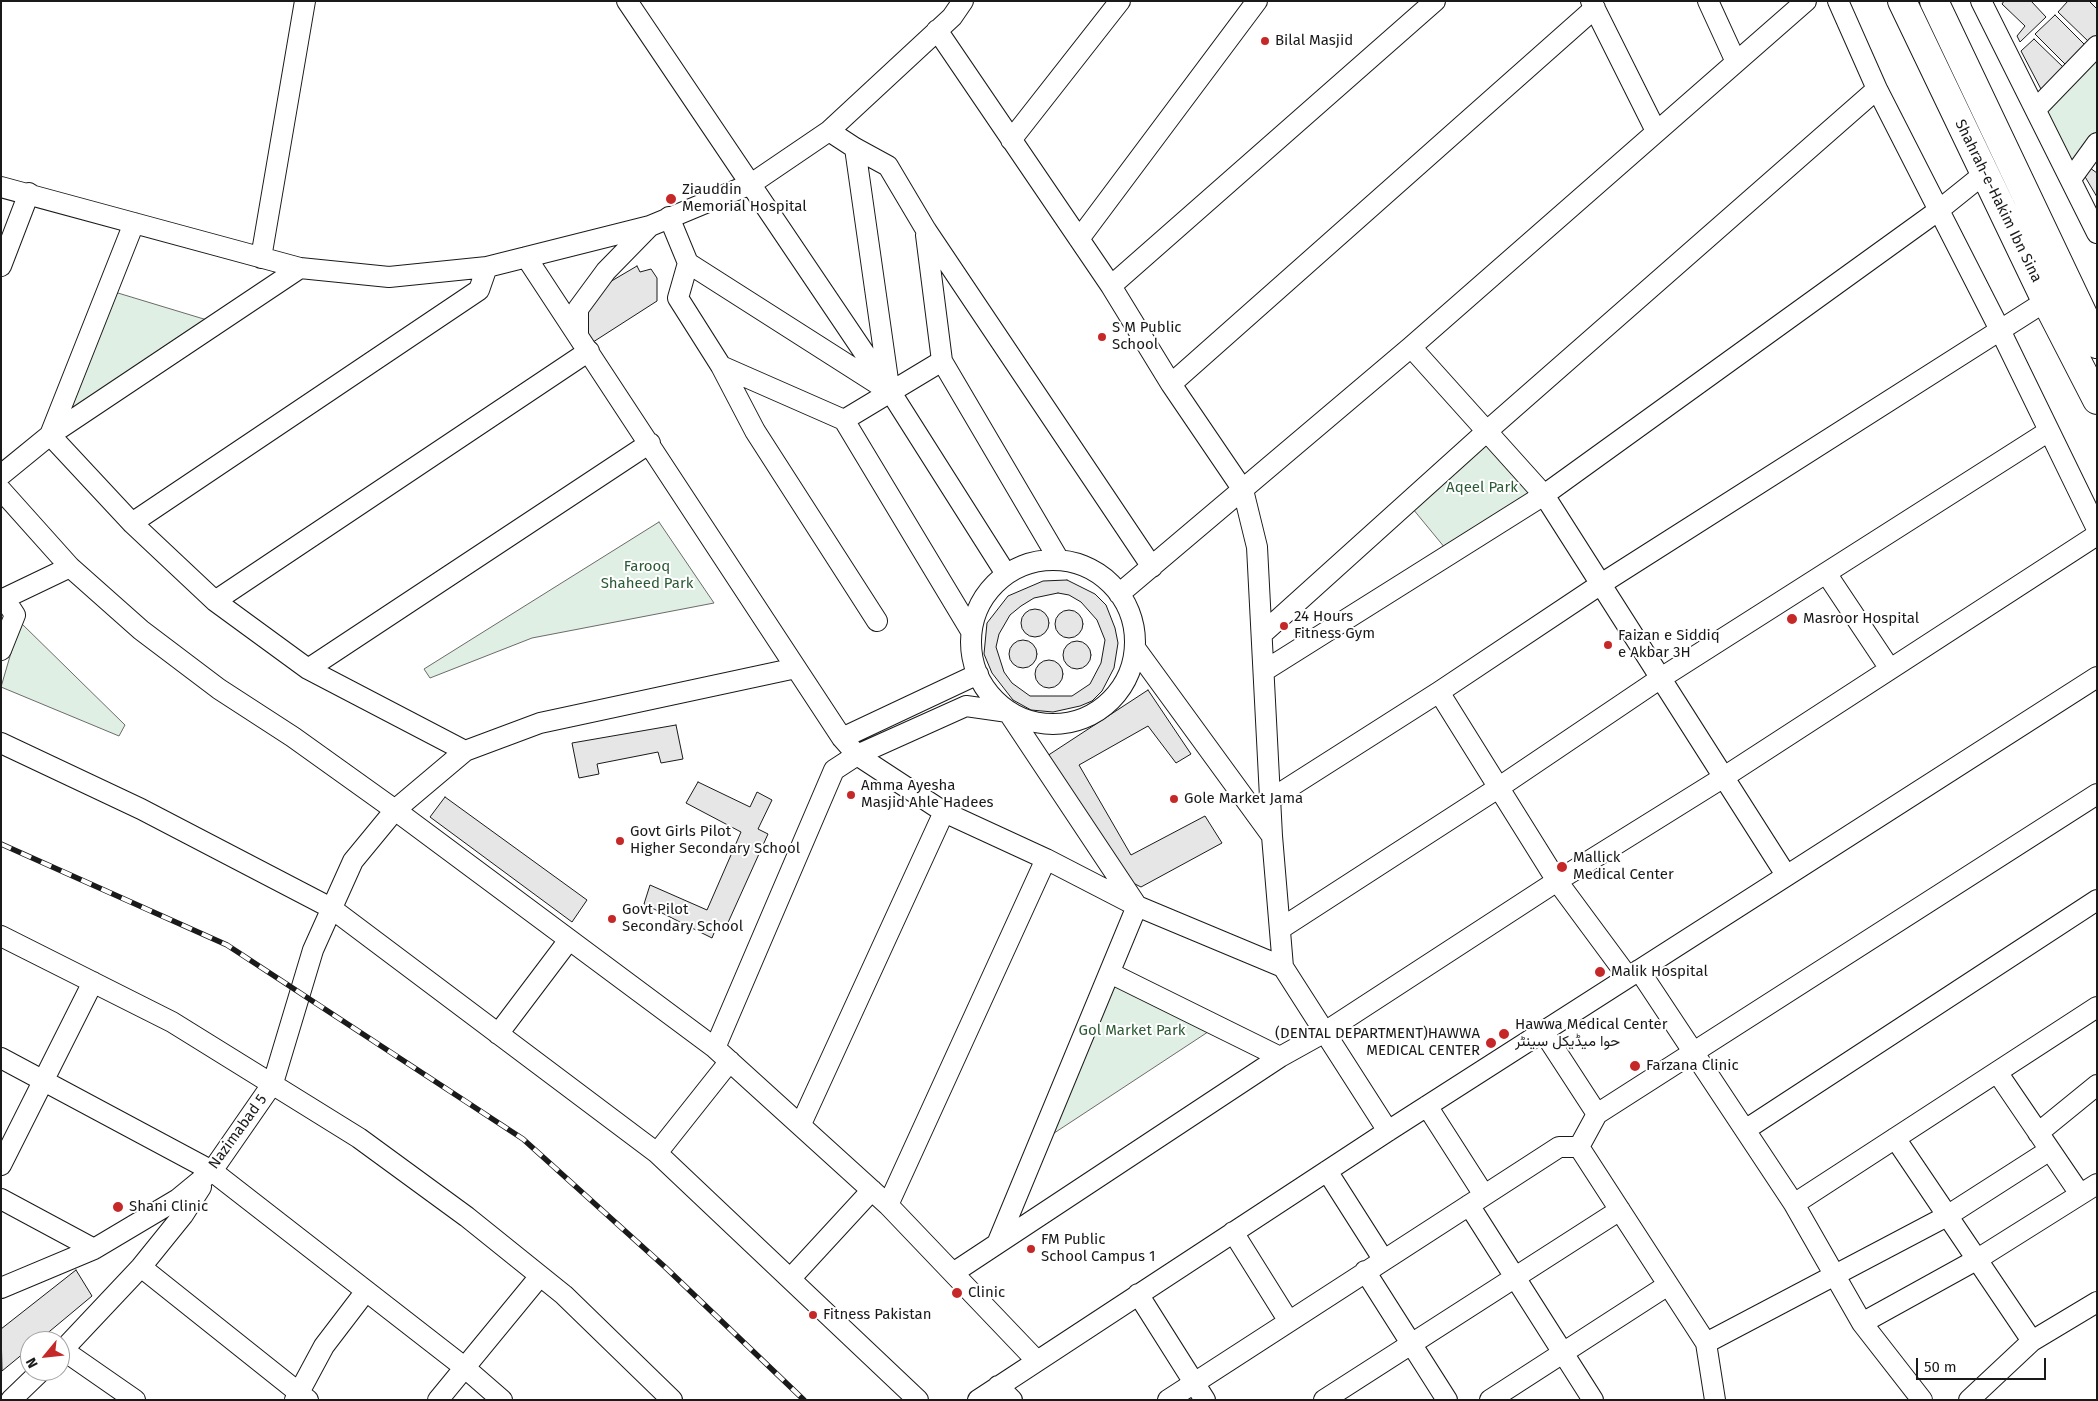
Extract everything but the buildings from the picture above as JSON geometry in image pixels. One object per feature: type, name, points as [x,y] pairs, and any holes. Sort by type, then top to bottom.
[{"type":"highway","name":"Shahrah-e-Hakim Ibn Sina","points":[[1902,1],[2046,301],[2097,400]]},
{"type":"highway","name":"Shahrah-e-Hakim Ibn Sina","points":[[1934,1],[2097,344]]},
{"type":"street","points":[[261,258],[305,1]]},
{"type":"street","points":[[627,1],[890,391],[1006,574]]},
{"type":"street","points":[[1,186],[300,268],[389,277],[487,267],[650,226],[751,184],[829,131],[952,16],[963,1]]},
{"type":"street","points":[[1012,140],[1120,1]]},
{"type":"street","points":[[1079,239],[1257,1]]},
{"type":"street","points":[[1111,286],[1435,1]]},
{"type":"street","points":[[1708,1],[1736,62]]},
{"type":"street","points":[[1119,594],[1411,347],[1806,1]]},
{"type":"street","points":[[1838,1],[1877,89],[2000,330],[2097,530]]},
{"type":"street","points":[[1982,1],[2097,233]]},
{"type":"street","points":[[1171,384],[1593,5],[1656,131]]},
{"type":"street","points":[[937,30],[1111,286],[1171,384],[1243,490],[1257,547],[1272,836],[1283,966],[1388,1131]]},
{"type":"street","points":[[2036,109],[2097,46]]},
{"type":"street","points":[[1262,634],[1486,432],[1877,89]]},
{"type":"street","points":[[829,131],[888,166],[926,230],[1152,567]]},
{"type":"street","points":[[2071,179],[2097,143]]},
{"type":"street","points":[[855,148],[890,391]]},
{"type":"street","points":[[1264,671],[1544,495],[1939,210],[1984,173]]},
{"type":"street","points":[[1,266],[29,193]]},
{"type":"street","points":[[669,217],[688,262],[890,391]]},
{"type":"street","points":[[50,435],[134,223]]},
{"type":"street","points":[[583,343],[578,308],[606,271],[650,226]]},
{"type":"street","points":[[926,230],[942,361],[1058,560]]},
{"type":"street","points":[[526,257],[650,443],[842,738],[858,755],[944,812],[1046,859],[1136,906],[1283,966]]},
{"type":"street","points":[[688,262],[678,298],[721,366],[755,431],[877,621]]},
{"type":"street","points":[[132,524],[479,290],[487,267]]},
{"type":"street","points":[[1,475],[50,435],[300,268]]},
{"type":"street","points":[[1271,799],[1439,692],[1601,584],[2046,301]]},
{"type":"street","points":[[215,601],[583,343]]},
{"type":"street","points":[[1411,347],[1544,495],[1786,875]]},
{"type":"street","points":[[844,420],[942,361]]},
{"type":"street","points":[[721,366],[844,420],[971,631]]},
{"type":"street","points":[[1280,929],[1498,788],[1661,678],[2049,431]]},
{"type":"street","points":[[50,435],[132,524],[215,601],[308,668],[466,751]]},
{"type":"street","points":[[308,668],[650,443]]},
{"type":"street","points":[[1,490],[70,567],[141,630],[219,689],[293,737],[395,810],[723,1054],[888,1205],[1036,1360]]},
{"type":"street","points":[[953,1273],[1280,1057],[1325,1032],[1557,880],[1724,777],[2097,535]]},
{"type":"street","points":[[657,1153],[723,1054],[834,770],[858,755],[966,706],[1008,712],[1035,724],[1064,725],[1084,720],[1108,705],[1126,682],[1135,648],[1132,619],[1119,594],[1107,580],[1086,567],[1058,560],[1036,562],[1006,574],[990,589],[976,613],[971,631],[972,660],[984,688],[1008,712],[1136,906]]},
{"type":"street","points":[[1,650],[15,615],[3,599],[70,567]]},
{"type":"street","points":[[1826,573],[1890,669]]},
{"type":"street","points":[[1135,648],[1272,836]]},
{"type":"street","name":"Nazimabad 5","points":[[1,1288],[94,1249],[178,1199],[212,1171],[273,1083],[312,950],[353,861],[395,810],[466,751],[540,723],[796,668]]},
{"type":"street","points":[[842,738],[978,674]]},
{"type":"street","points":[[978,1400],[1005,1393],[1036,1360],[1633,973],[2097,677]]},
{"type":"street","points":[[1439,692],[1557,880],[1633,973],[1694,1052],[1794,1204],[1862,1324],[1922,1400]]},
{"type":"street","points":[[1,743],[141,809],[331,908],[657,1153],[918,1400]]},
{"type":"street","points":[[1579,1147],[1597,1114],[2095,798]]},
{"type":"street","points":[[801,1124],[944,812]]},
{"type":"street","points":[[888,1205],[1046,859]]},
{"type":"street","points":[[1745,1130],[2097,900]]},
{"type":"street","points":[[997,1244],[1136,906]]},
{"type":"street","points":[[1,936],[172,1022],[273,1083],[367,1144],[467,1217],[564,1295],[672,1400]]},
{"type":"street","points":[[498,1034],[569,940]]},
{"type":"street","points":[[1110,973],[1280,1057]]},
{"type":"street","points":[[1,1165],[94,982]]},
{"type":"street","points":[[1794,1204],[2097,1007]]},
{"type":"street","points":[[1543,1031],[1597,1114]]},
{"type":"street","points":[[1,1058],[212,1171],[464,1367],[502,1400]]},
{"type":"street","points":[[1997,1072],[2080,1194]]},
{"type":"street","points":[[2038,1133],[2097,1085]]},
{"type":"street","points":[[1427,1106],[1515,1277],[1593,1400]]},
{"type":"street","points":[[1896,1138],[2032,1341]]},
{"type":"street","points":[[1168,1400],[1288,1320],[1559,1147],[1579,1147]]},
{"type":"street","points":[[1579,1147],[1706,1343],[1715,1400]]},
{"type":"street","points":[[1706,1343],[1947,1216],[2050,1150]]},
{"type":"street","points":[[70,1343],[141,1267],[183,1215],[212,1171]]},
{"type":"street","points":[[1327,1171],[1383,1259]]},
{"type":"street","points":[[1862,1324],[1976,1260],[2097,1184]]},
{"type":"street","points":[[790,1279],[872,1190]]},
{"type":"street","points":[[1,1199],[94,1249]]},
{"type":"street","points":[[1324,1400],[1620,1210]]},
{"type":"street","points":[[1233,1232],[1288,1320]]},
{"type":"street","points":[[141,1267],[301,1398],[324,1346],[366,1290]]},
{"type":"street","points":[[1365,1271],[1448,1400]]},
{"type":"street","points":[[438,1400],[540,1276]]},
{"type":"street","points":[[1490,1400],[1668,1285]]},
{"type":"street","points":[[1138,1294],[1205,1400]]},
{"type":"street","points":[[1969,1400],[2032,1341],[2097,1302]]},
{"type":"street","points":[[70,1357],[135,1400]]},
{"type":"street","points":[[11,1400],[31,1381]]},
{"type":"green space","points":[[2097,54],[2097,131],[2073,165],[2043,109]]},
{"type":"green space","points":[[108,290],[217,323],[50,435]]},
{"type":"green space","name":"Aqeel Park","points":[[1486,432],[1544,495],[1450,554],[1408,503]]},
{"type":"green space","name":"Farooq Shaheed Park","points":[[659,522],[714,603],[532,638],[430,678],[424,669]]},
{"type":"green space","points":[[20,622],[125,725],[119,736],[1,687]]},
{"type":"green space","name":"Gol Market Park","points":[[1110,973],[1217,1026],[1039,1143]]},
{"type":"railway","points":[[1,844],[227,945],[523,1139],[665,1267],[804,1400]]},
{"type":"place","name":"Bilal Masjid","points":[[1265,41]]},
{"type":"place","name":"Ziauddin Memorial Hospital","points":[[671,199]]},
{"type":"place","name":"S M Public School","points":[[1102,337]]},
{"type":"place","name":"Masroor Hospital","points":[[1792,619]]},
{"type":"place","name":"24 Hours Fitness Gym","points":[[1284,626]]},
{"type":"place","name":"Faizan e Siddiq e Akbar 3H","points":[[1608,645]]},
{"type":"place","name":"Amma Ayesha Masjid Ahle Hadees","points":[[851,795]]},
{"type":"place","name":"Gole Market Jama","points":[[1174,799]]},
{"type":"place","name":"Govt Girls Pilot Higher Secondary School","points":[[620,841]]},
{"type":"place","name":"Mallick Medical Center","points":[[1562,867]]},
{"type":"place","name":"Govt Pilot Secondary School","points":[[612,919]]},
{"type":"place","name":"Malik Hospital","points":[[1600,972]]},
{"type":"place","name":"Hawwa Medical Center حوا میڈیکل سینٹر","points":[[1504,1034]]},
{"type":"place","name":"(DENTAL DEPARTMENT)HAWWA MEDICAL CENTER","points":[[1491,1043]]},
{"type":"place","name":"Farzana Clinic","points":[[1635,1066]]},
{"type":"place","name":"Shani Clinic","points":[[118,1207]]},
{"type":"place","name":"FM Public School Campus 1","points":[[1031,1249]]},
{"type":"place","name":"Clinic","points":[[957,1293]]},
{"type":"place","name":"Fitness Pakistan","points":[[813,1315]]}]
